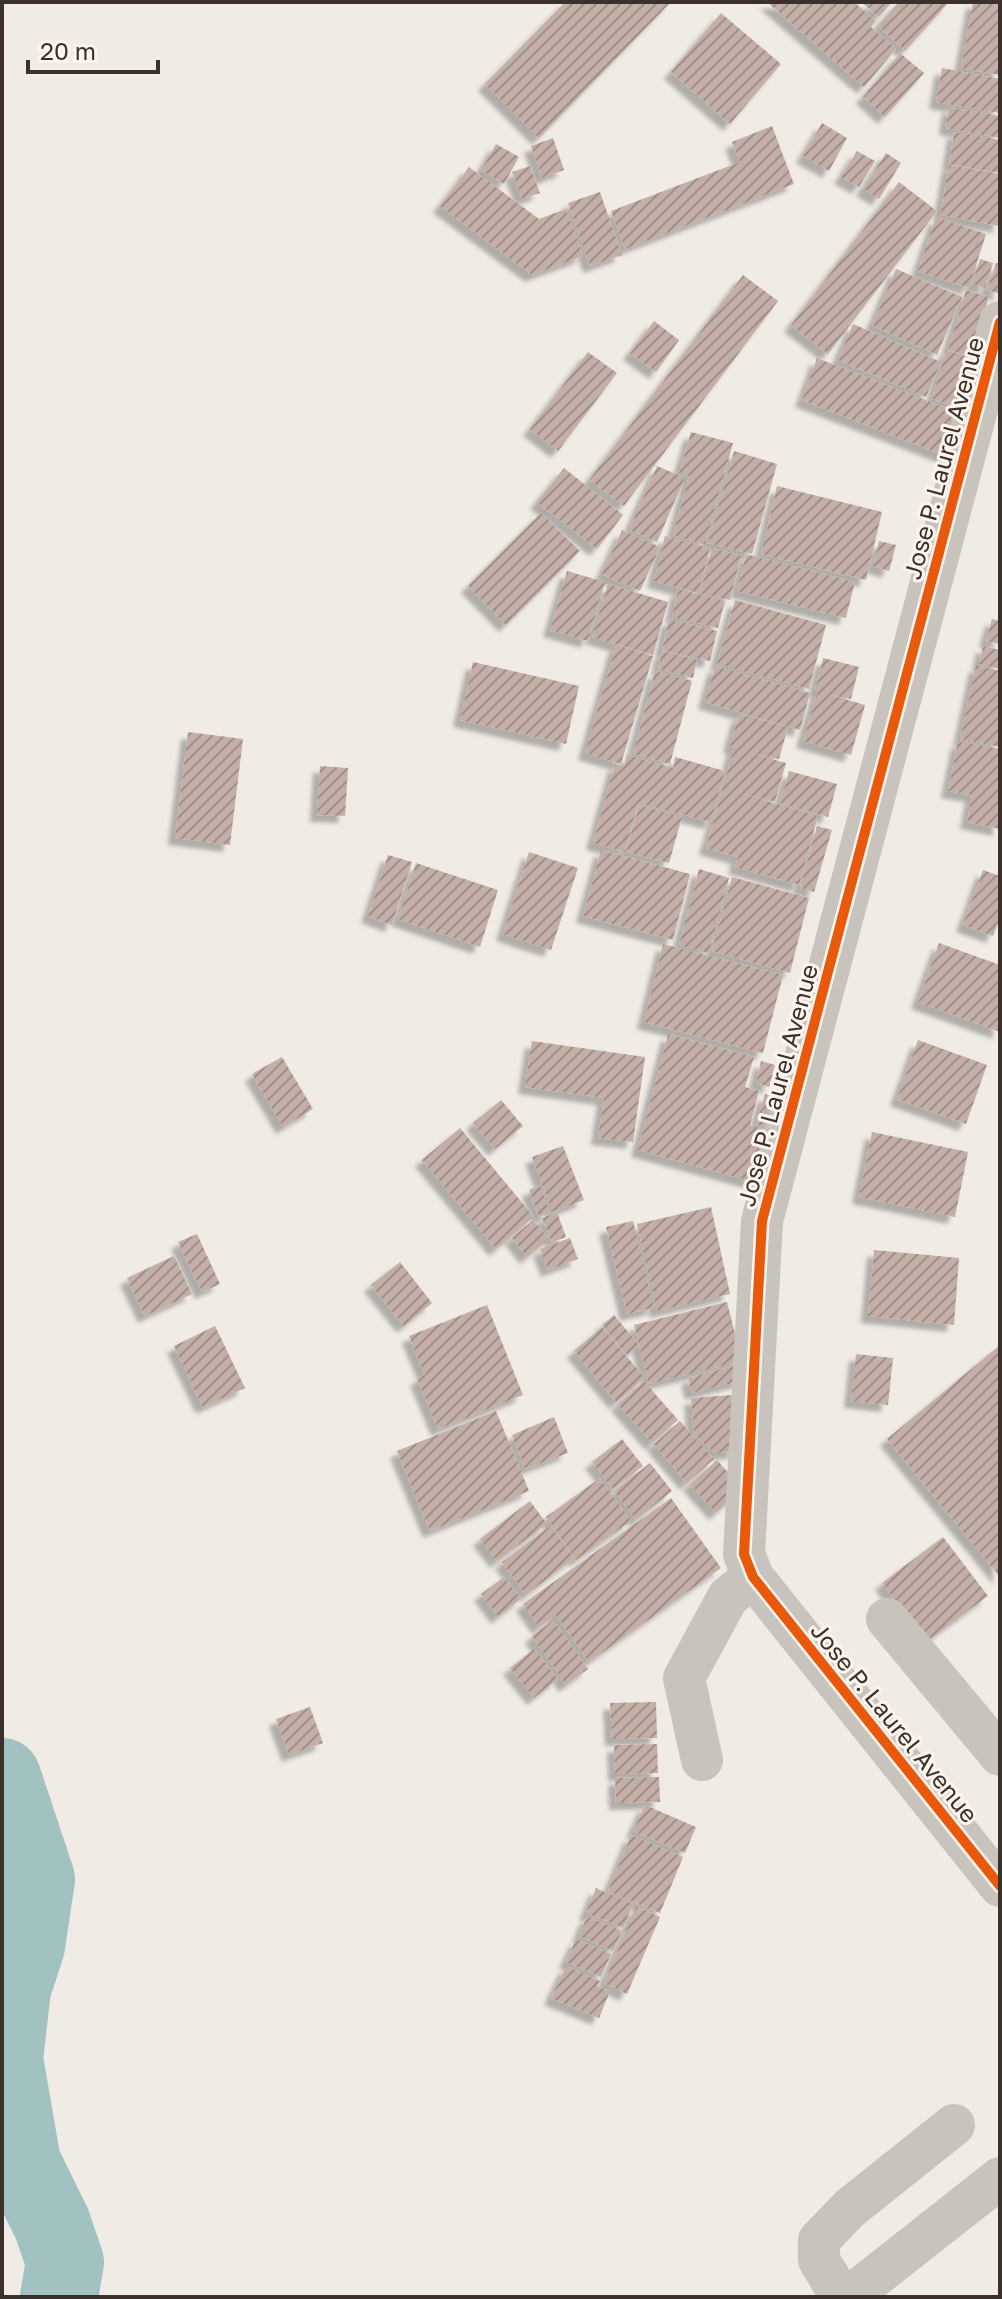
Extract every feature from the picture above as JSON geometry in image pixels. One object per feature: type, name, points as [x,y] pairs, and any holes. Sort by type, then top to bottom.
[{"type":"street","name":"Jose P. Laurel Avenue","points":[[1000,322],[985,442],[762,1221],[744,1554],[753,1577],[1000,1886]]},
{"type":"street","points":[[702,1760],[684,1678],[728,1597],[753,1577]]},
{"type":"street","points":[[887,1619],[1000,1755]]},
{"type":"street","points":[[841,2297],[819,2260],[819,2240],[850,2208],[954,2125]]},
{"type":"street","points":[[849,2297],[1000,2178]]},
{"type":"building","points":[[565,2],[671,2],[539,138],[485,84]]},
{"type":"building","points":[[767,2],[854,2],[876,21],[871,27],[896,49],[864,87]]},
{"type":"building","points":[[861,2],[892,2],[879,17]]},
{"type":"building","points":[[899,2],[949,2],[905,51],[878,25]]},
{"type":"building","points":[[973,2],[1000,2],[1000,75],[961,68]]},
{"type":"building","points":[[721,13],[781,64],[730,124],[671,72]]},
{"type":"building","points":[[900,53],[924,73],[885,117],[863,97]]},
{"type":"building","points":[[942,68],[1000,79],[1000,113],[936,102]]},
{"type":"building","points":[[949,107],[1000,116],[1000,138],[946,128]]},
{"type":"building","points":[[822,123],[847,138],[829,171],[803,156]]},
{"type":"building","points":[[772,126],[794,184],[625,249],[611,211],[740,162],[732,142]]},
{"type":"building","points":[[954,132],[1000,140],[1000,173],[949,164]]},
{"type":"building","points":[[553,138],[564,170],[542,178],[531,146]]},
{"type":"building","points":[[496,144],[519,157],[504,184],[481,170]]},
{"type":"building","points":[[857,151],[875,161],[859,187],[841,177]]},
{"type":"building","points":[[886,153],[901,163],[879,199],[863,189]]},
{"type":"building","points":[[949,165],[1000,174],[1000,226],[940,215]]},
{"type":"building","points":[[530,166],[540,193],[522,199],[512,172]]},
{"type":"building","points":[[469,167],[539,219],[566,209],[583,256],[532,275],[440,206]]},
{"type":"building","points":[[899,182],[937,211],[828,354],[791,325]]},
{"type":"building","points":[[600,192],[622,255],[590,266],[568,203]]},
{"type":"building","points":[[936,217],[986,234],[969,288],[918,271]]},
{"type":"building","points":[[980,259],[993,263],[985,288],[972,284]]},
{"type":"building","points":[[996,263],[1000,264],[1000,294],[987,290]]},
{"type":"building","points":[[896,269],[962,297],[937,355],[872,325]]},
{"type":"building","points":[[743,275],[778,301],[624,506],[589,480]]},
{"type":"building","points":[[966,290],[989,297],[978,334],[987,361],[948,350]]},
{"type":"building","points":[[654,321],[679,340],[656,372],[630,353]]},
{"type":"building","points":[[853,324],[941,362],[926,397],[838,360]]},
{"type":"building","points":[[946,350],[988,364],[974,412],[932,399]]},
{"type":"building","points":[[588,352],[617,373],[558,451],[530,429]]},
{"type":"building","points":[[817,358],[972,418],[956,460],[802,400]]},
{"type":"building","points":[[691,432],[733,443],[705,545],[673,535],[689,476],[679,473]]},
{"type":"building","points":[[734,451],[777,464],[752,554],[708,543]]},
{"type":"building","points":[[657,466],[685,478],[657,542],[629,530]]},
{"type":"building","points":[[564,468],[623,515],[597,549],[537,502]]},
{"type":"building","points":[[777,486],[882,512],[866,580],[761,554]]},
{"type":"building","points":[[541,513],[580,551],[506,625],[468,586]]},
{"type":"building","points":[[622,530],[660,547],[640,591],[602,574]]},
{"type":"building","points":[[665,536],[710,548],[698,593],[654,581]]},
{"type":"building","points":[[879,541],[896,545],[889,571],[873,566]]},
{"type":"building","points":[[712,548],[741,556],[730,600],[700,593]]},
{"type":"building","points":[[746,554],[855,582],[846,618],[737,591]]},
{"type":"building","points":[[567,571],[605,582],[588,641],[550,630]]},
{"type":"building","points":[[608,584],[668,602],[653,655],[592,637]]},
{"type":"building","points":[[678,589],[725,601],[718,628],[672,617]]},
{"type":"building","points":[[735,600],[826,625],[809,689],[717,664]]},
{"type":"building","points":[[669,619],[717,631],[710,661],[662,650]]},
{"type":"building","points":[[992,619],[1000,621],[1000,644],[986,641]]},
{"type":"building","points":[[616,645],[653,656],[621,764],[585,753]]},
{"type":"building","points":[[983,646],[1000,650],[1000,669],[979,664]]},
{"type":"building","points":[[662,651],[697,660],[693,678],[658,669]]},
{"type":"building","points":[[823,658],[859,667],[851,699],[827,694],[865,705],[851,755],[803,741],[818,690],[815,690]]},
{"type":"building","points":[[473,662],[579,686],[566,744],[460,720]]},
{"type":"building","points":[[976,665],[1000,671],[1000,747],[960,739]]},
{"type":"building","points":[[715,666],[810,693],[800,730],[705,702]]},
{"type":"building","points":[[655,671],[692,681],[670,764],[633,754]]},
{"type":"building","points":[[739,714],[788,727],[779,759],[750,753],[786,763],[775,802],[733,791],[818,816],[799,885],[735,867],[738,857],[706,848],[734,747],[730,746]]},
{"type":"building","points":[[188,732],[243,739],[230,845],[175,838]]},
{"type":"building","points":[[958,741],[1000,749],[1000,829],[967,822],[972,795],[948,791]]},
{"type":"building","points":[[627,755],[673,768],[675,757],[725,771],[711,822],[638,803],[625,852],[593,843],[615,764],[624,767]]},
{"type":"building","points":[[320,766],[348,768],[345,816],[317,815]]},
{"type":"building","points":[[789,771],[837,784],[828,817],[780,803]]},
{"type":"building","points":[[639,805],[682,817],[669,863],[626,852]]},
{"type":"building","points":[[817,826],[832,830],[814,892],[800,888]]},
{"type":"building","points":[[601,850],[690,874],[673,940],[583,916]]},
{"type":"building","points":[[529,852],[578,868],[551,950],[503,934]]},
{"type":"building","points":[[388,855],[412,862],[392,925],[368,916]]},
{"type":"building","points":[[416,863],[498,890],[480,947],[398,919]]},
{"type":"building","points":[[699,869],[729,878],[709,953],[679,945]]},
{"type":"building","points":[[983,870],[1000,876],[1000,918],[993,936],[963,925]]},
{"type":"building","points":[[732,877],[809,898],[790,973],[712,951]]},
{"type":"building","points":[[939,943],[1000,965],[1000,1032],[918,1002]]},
{"type":"building","points":[[663,944],[783,975],[763,1053],[644,1022]]},
{"type":"building","points":[[668,1034],[754,1057],[745,1087],[759,1091],[750,1125],[765,1129],[751,1181],[638,1150]]},
{"type":"building","points":[[918,1040],[987,1065],[966,1124],[897,1099]]},
{"type":"building","points":[[532,1041],[645,1057],[633,1142],[598,1138],[604,1098],[525,1087]]},
{"type":"building","points":[[282,1057],[313,1109],[283,1127],[252,1074]]},
{"type":"building","points":[[761,1061],[775,1065],[769,1087],[756,1083]]},
{"type":"building","points":[[765,1094],[785,1099],[777,1129],[756,1124]]},
{"type":"building","points":[[501,1100],[523,1126],[495,1149],[473,1123]]},
{"type":"building","points":[[460,1128],[534,1217],[496,1249],[422,1160]]},
{"type":"building","points":[[872,1132],[968,1152],[955,1217],[859,1197]]},
{"type":"building","points":[[563,1146],[584,1200],[553,1212],[532,1157]]},
{"type":"building","points":[[540,1185],[550,1213],[539,1217],[529,1190]]},
{"type":"building","points":[[711,1207],[730,1294],[657,1311],[637,1224]]},
{"type":"building","points":[[557,1212],[566,1237],[552,1242],[542,1218]]},
{"type":"building","points":[[533,1220],[549,1239],[527,1257],[512,1238]]},
{"type":"building","points":[[633,1221],[654,1308],[627,1314],[606,1227]]},
{"type":"building","points":[[197,1234],[220,1284],[202,1292],[178,1242]]},
{"type":"building","points":[[570,1238],[578,1259],[548,1270],[540,1249]]},
{"type":"building","points":[[874,1250],[959,1258],[954,1325],[868,1316]]},
{"type":"building","points":[[174,1256],[192,1294],[145,1316],[127,1278]]},
{"type":"building","points":[[400,1262],[432,1303],[404,1326],[371,1285]]},
{"type":"building","points":[[727,1302],[742,1361],[649,1384],[634,1325]]},
{"type":"building","points":[[487,1305],[523,1395],[438,1429],[417,1378],[425,1375],[409,1336]]},
{"type":"building","points":[[614,1315],[639,1345],[627,1355],[602,1325]]},
{"type":"building","points":[[215,1326],[245,1388],[203,1407],[174,1346]]},
{"type":"building","points":[[602,1327],[645,1378],[616,1402],[574,1351]]},
{"type":"building","points":[[1000,1345],[1000,1577],[887,1439]]},
{"type":"building","points":[[856,1354],[893,1358],[888,1405],[851,1401]]},
{"type":"building","points":[[737,1365],[741,1381],[692,1393],[688,1378]]},
{"type":"building","points":[[644,1381],[678,1420],[652,1443],[618,1404]]},
{"type":"building","points":[[732,1395],[736,1452],[715,1453],[694,1434],[691,1398]]},
{"type":"building","points":[[496,1411],[529,1491],[430,1531],[397,1451]]},
{"type":"building","points":[[554,1417],[568,1453],[525,1469],[512,1435]]},
{"type":"building","points":[[680,1421],[714,1459],[687,1483],[654,1444]]},
{"type":"building","points":[[622,1439],[643,1466],[613,1489],[592,1462]]},
{"type":"building","points":[[717,1460],[743,1489],[716,1513],[690,1484]]},
{"type":"building","points":[[650,1463],[672,1491],[636,1520],[614,1491]]},
{"type":"building","points":[[600,1478],[631,1521],[576,1560],[546,1517]]},
{"type":"building","points":[[671,1498],[721,1568],[589,1662],[556,1615],[539,1627],[523,1604]]},
{"type":"building","points":[[530,1501],[547,1524],[497,1561],[480,1539]]},
{"type":"building","points":[[550,1526],[574,1558],[526,1595],[502,1562]]},
{"type":"building","points":[[943,1537],[988,1596],[926,1642],[882,1583]]},
{"type":"building","points":[[504,1577],[521,1599],[498,1617],[481,1594]]},
{"type":"building","points":[[553,1620],[588,1669],[566,1685],[532,1636]]},
{"type":"building","points":[[534,1649],[558,1679],[534,1698],[510,1668]]},
{"type":"building","points":[[656,1702],[657,1738],[612,1739],[610,1703]]},
{"type":"building","points":[[310,1707],[323,1743],[289,1755],[276,1719]]},
{"type":"building","points":[[657,1744],[658,1773],[615,1774],[614,1745]]},
{"type":"building","points":[[659,1777],[660,1802],[616,1803],[615,1778]]},
{"type":"building","points":[[645,1805],[696,1827],[685,1853],[633,1831]]},
{"type":"building","points":[[631,1835],[683,1857],[660,1913],[608,1891]]},
{"type":"building","points":[[596,1888],[633,1904],[623,1928],[586,1913]]},
{"type":"building","points":[[636,1906],[660,1917],[627,1994],[604,1983]]},
{"type":"building","points":[[587,1916],[622,1931],[613,1951],[579,1936]]},
{"type":"building","points":[[576,1939],[611,1954],[601,1977],[566,1962]]},
{"type":"building","points":[[566,1966],[600,1981],[597,1986],[610,1991],[599,2018],[551,1998]]},
{"type":"waterway","points":[[2,1777],[36,1879],[26,1946],[12,1989],[4,2059],[22,2163],[52,2224],[65,2262],[59,2297]]},
{"type":"cycle path","points":[[1000,322],[762,1221],[744,1554],[753,1577],[1000,1886]]}]
